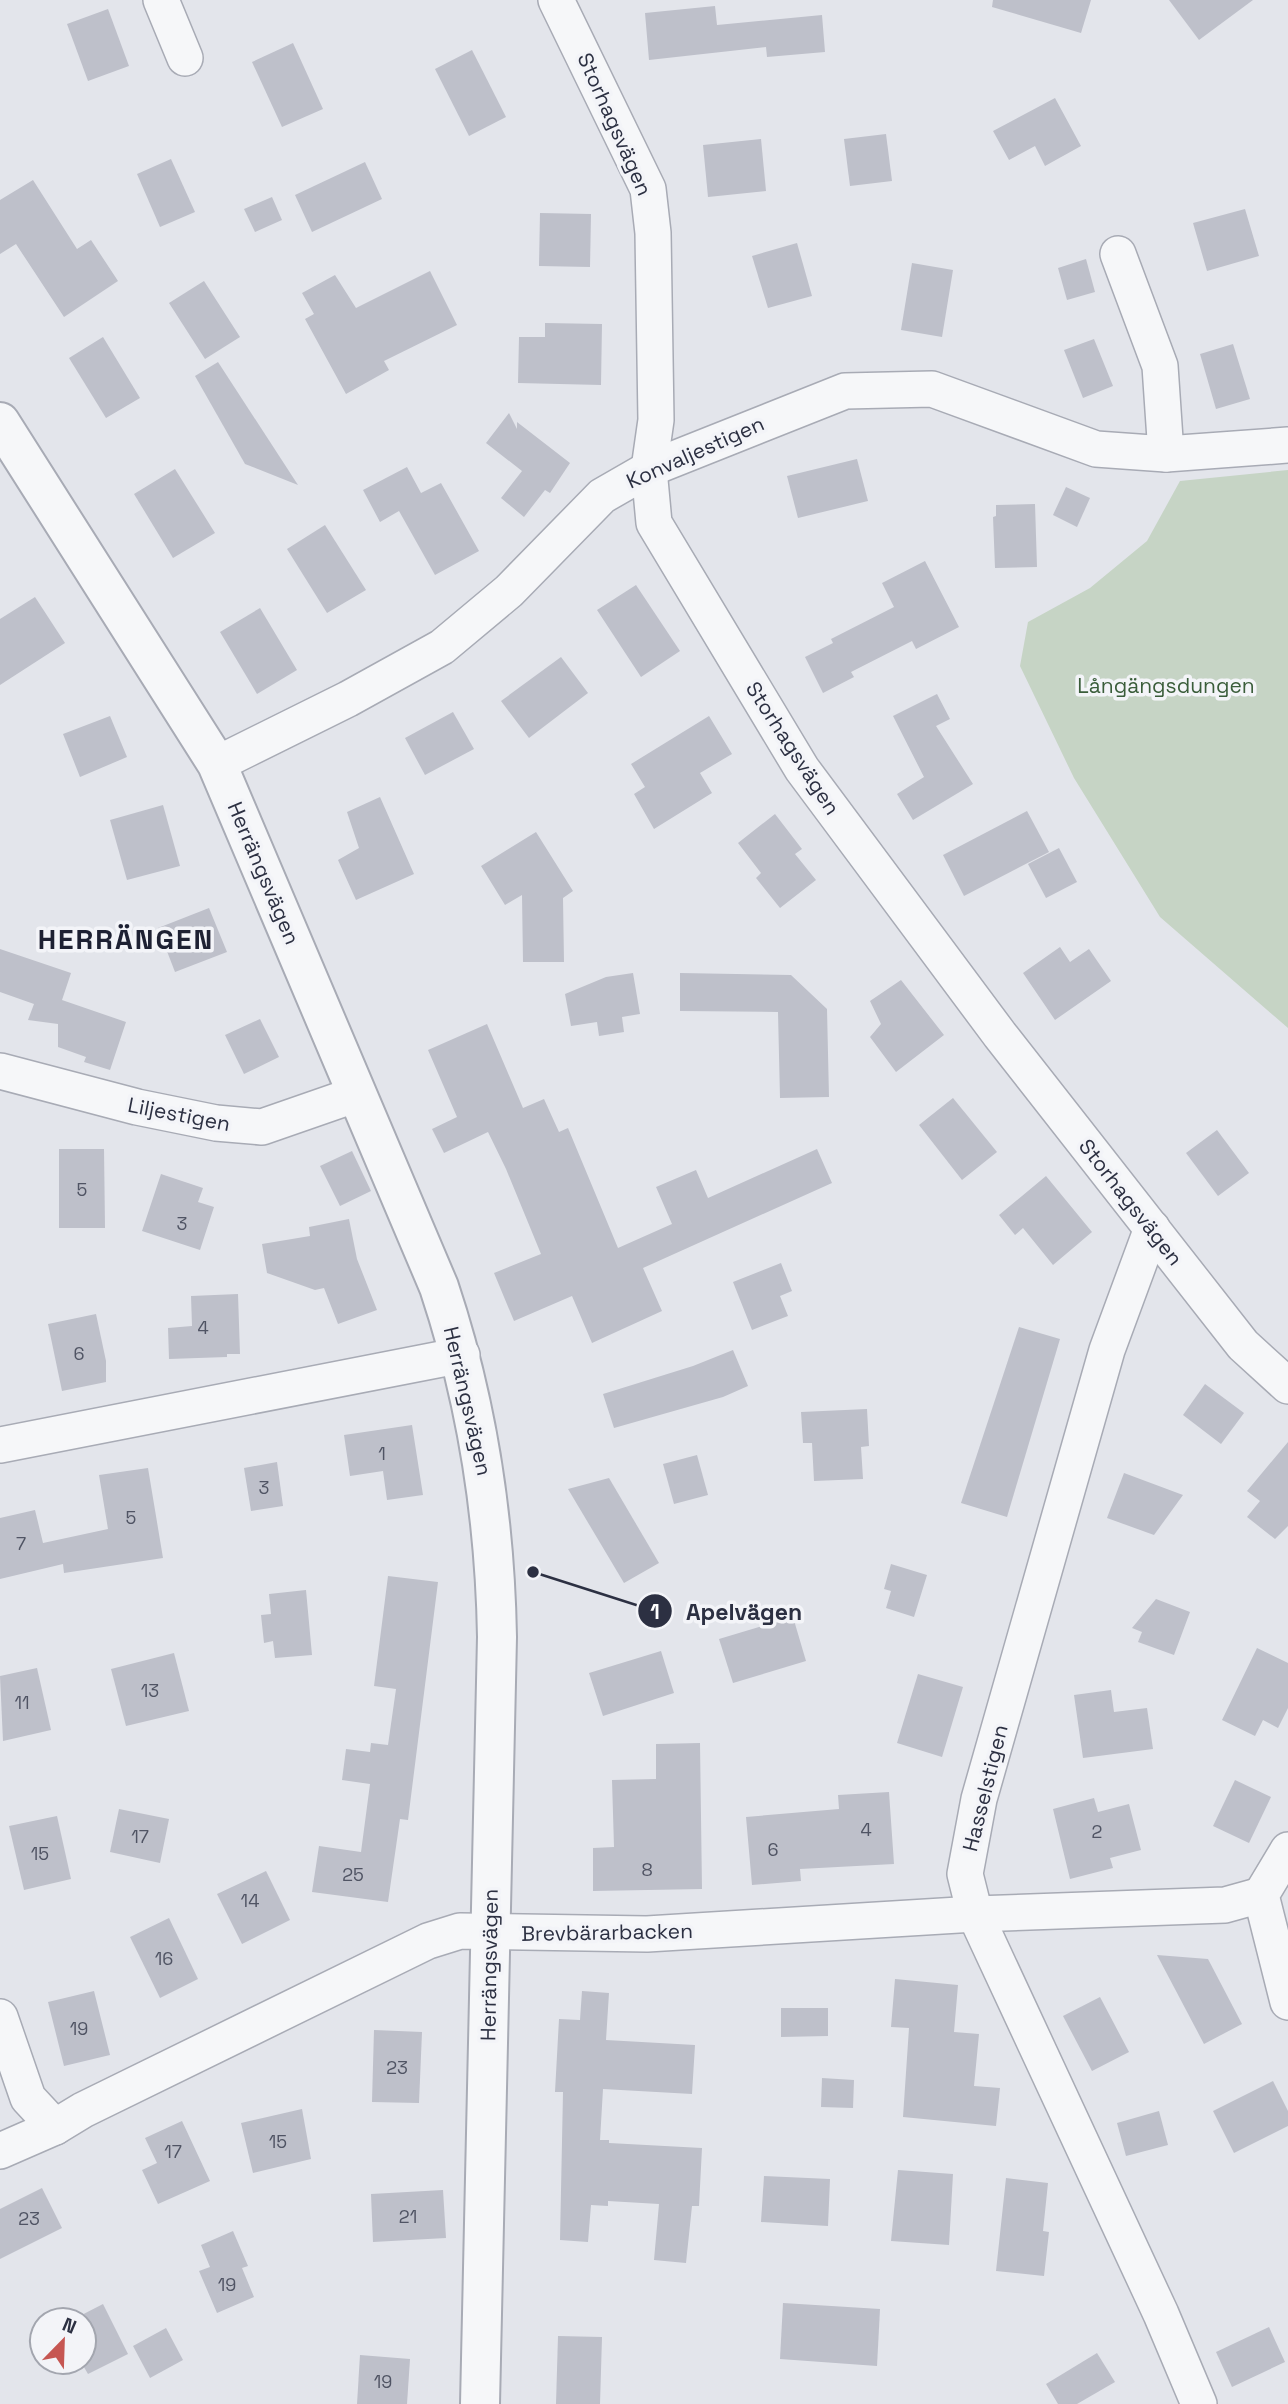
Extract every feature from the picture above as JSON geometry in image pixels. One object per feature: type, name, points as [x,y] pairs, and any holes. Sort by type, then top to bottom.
[{"type":"street","points":[[161,0],[185,58]]},
{"type":"street","name":"Storhagsvägen","points":[[556,0],[648,189],[653,233],[656,420],[649,468],[654,523],[802,769],[1000,1035],[1243,1345],[1288,1386]]},
{"type":"street","points":[[1118,254],[1160,366],[1166,454]]},
{"type":"street","name":"Konvaljestigen","points":[[217,764],[348,699],[443,647],[509,591],[602,496],[649,468],[845,391],[932,389],[1096,449],[1166,454],[1288,445]]},
{"type":"street","name":"Herrängsvägen","points":[[0,422],[217,764],[439,1287],[462,1355],[488,1489],[496,1566],[480,2404]]},
{"type":"street","name":"Liljestigen","points":[[0,1071],[137,1107],[216,1123],[262,1127],[357,1094]]},
{"type":"street","name":"Hasselstigen","points":[[1152,1228],[1107,1350],[979,1799],[965,1874],[975,1914],[1161,2314],[1199,2404]]},
{"type":"street","points":[[0,1445],[462,1355]]},
{"type":"street","points":[[1288,1850],[1261,1895],[1288,2002]]},
{"type":"street","name":"Brevbärarbacken","points":[[0,2151],[55,2127],[428,1941],[460,1931],[647,1934],[975,1914],[1225,1905],[1261,1895]]},
{"type":"street","points":[[0,2017],[28,2098],[55,2127]]},
{"type":"green space","name":"Långängsdungen","points":[[1288,470],[1288,1028],[1160,917],[1074,778],[1020,666],[1028,622],[1090,588],[1147,541],[1180,481]]},
{"type":"building","points":[[993,0],[1091,0],[1081,33],[992,7]]},
{"type":"building","points":[[1169,0],[1253,0],[1199,40]]},
{"type":"building","points":[[715,6],[717,25],[822,15],[825,52],[767,57],[766,47],[649,60],[645,13]]},
{"type":"building","points":[[108,9],[129,66],[88,81],[67,24]]},
{"type":"building","points":[[293,43],[323,109],[282,127],[252,62]]},
{"type":"building","points":[[472,50],[506,117],[469,136],[435,69]]},
{"type":"building","points":[[1055,98],[1081,146],[1045,166],[1035,146],[1009,160],[993,131]]},
{"type":"building","points":[[886,134],[892,181],[850,186],[844,139]]},
{"type":"building","points":[[761,139],[766,191],[708,197],[703,145]]},
{"type":"building","points":[[171,159],[195,212],[160,227],[137,174]]},
{"type":"building","points":[[365,162],[382,199],[312,232],[295,195]]},
{"type":"building","points":[[33,180],[77,249],[91,240],[118,281],[64,317],[16,244],[0,254],[0,200]]},
{"type":"building","points":[[272,197],[282,220],[255,232],[244,209]]},
{"type":"building","points":[[1245,209],[1259,256],[1207,271],[1193,223]]},
{"type":"building","points":[[540,213],[591,214],[590,267],[539,266]]},
{"type":"building","points":[[797,243],[812,296],[768,308],[752,256]]},
{"type":"building","points":[[1086,259],[1095,292],[1067,300],[1058,268]]},
{"type":"building","points":[[912,263],[953,270],[942,337],[901,330]]},
{"type":"building","points":[[430,271],[457,325],[384,361],[389,370],[346,394],[305,319],[314,314],[302,293],[335,275],[356,308]]},
{"type":"building","points":[[204,281],[240,337],[205,359],[169,303]]},
{"type":"building","points":[[545,323],[602,324],[601,385],[518,383],[519,337],[545,337]]},
{"type":"building","points":[[103,337],[140,398],[106,418],[69,358]]},
{"type":"building","points":[[1094,339],[1113,386],[1083,398],[1064,350]]},
{"type":"building","points":[[1233,344],[1250,399],[1216,409],[1200,354]]},
{"type":"building","points":[[218,362],[298,485],[245,464],[195,376]]},
{"type":"building","points":[[509,413],[517,429],[517,422],[570,463],[550,493],[545,490],[524,517],[501,498],[522,471],[486,443]]},
{"type":"building","points":[[857,459],[868,501],[798,518],[787,476]]},
{"type":"building","points":[[407,467],[421,493],[441,483],[479,551],[435,575],[399,511],[380,522],[363,490]]},
{"type":"building","points":[[175,469],[215,533],[173,558],[134,494]]},
{"type":"building","points":[[1066,487],[1090,498],[1077,527],[1053,515]]},
{"type":"building","points":[[1035,504],[1037,567],[995,568],[993,517],[996,516],[996,505]]},
{"type":"building","points":[[325,525],[366,590],[327,613],[287,549]]},
{"type":"building","points":[[925,561],[959,627],[916,649],[912,641],[851,672],[854,677],[823,693],[805,657],[833,643],[831,639],[894,607],[882,583]]},
{"type":"building","points":[[636,585],[680,651],[641,677],[597,610]]},
{"type":"building","points":[[35,597],[65,643],[0,685],[0,619]]},
{"type":"building","points":[[260,608],[297,670],[257,694],[220,632]]},
{"type":"building","points":[[561,657],[588,693],[529,738],[501,701]]},
{"type":"building","points":[[937,694],[950,719],[936,726],[973,784],[913,820],[897,794],[924,777],[893,716]]},
{"type":"building","points":[[453,712],[474,749],[425,775],[405,738]]},
{"type":"building","points":[[110,716],[127,757],[80,777],[63,734]]},
{"type":"building","points":[[709,716],[732,754],[700,773],[712,793],[654,829],[634,794],[645,787],[631,764]]},
{"type":"building","points":[[380,797],[414,874],[356,900],[338,860],[359,848],[347,812]]},
{"type":"building","points":[[163,805],[180,866],[127,880],[110,820]]},
{"type":"building","points":[[1027,811],[1049,852],[964,896],[943,855]]},
{"type":"building","points":[[775,814],[802,849],[795,854],[816,880],[780,908],[756,878],[761,873],[738,843]]},
{"type":"building","points":[[536,832],[573,891],[563,898],[564,962],[523,962],[522,895],[505,905],[481,866]]},
{"type":"building","points":[[1059,848],[1077,882],[1046,898],[1028,864]]},
{"type":"building","points":[[209,908],[227,952],[175,972],[158,928]]},
{"type":"building","points":[[1060,947],[1070,962],[1089,949],[1111,981],[1055,1020],[1023,973]]},
{"type":"building","points":[[0,949],[71,973],[62,1000],[126,1022],[110,1070],[84,1062],[86,1057],[58,1047],[58,1024],[28,1020],[34,1004],[0,992]]},
{"type":"building","points":[[633,973],[640,1014],[622,1017],[624,1032],[599,1036],[597,1022],[571,1026],[565,994],[606,977]]},
{"type":"building","points":[[680,973],[791,975],[827,1009],[829,1097],[780,1098],[778,1012],[680,1011]]},
{"type":"building","points":[[901,980],[944,1035],[896,1072],[870,1037],[881,1024],[870,1001]]},
{"type":"building","points":[[260,1019],[279,1057],[244,1074],[225,1035]]},
{"type":"building","points":[[487,1024],[523,1108],[544,1099],[559,1132],[568,1128],[618,1248],[672,1224],[656,1187],[696,1170],[708,1198],[817,1149],[832,1183],[643,1268],[662,1311],[592,1343],[572,1296],[514,1321],[494,1273],[541,1254],[506,1169],[488,1132],[444,1153],[432,1129],[457,1117],[428,1050]]},
{"type":"building","points":[[953,1098],[997,1152],[962,1180],[919,1125]]},
{"type":"building","points":[[1217,1130],[1249,1173],[1218,1196],[1186,1153]]},
{"type":"building","points":[[59,1149],[104,1149],[105,1228],[59,1228]]},
{"type":"building","points":[[352,1151],[371,1191],[340,1206],[320,1166]]},
{"type":"building","points":[[161,1174],[203,1188],[198,1202],[214,1207],[200,1250],[142,1231]]},
{"type":"building","points":[[1046,1176],[1092,1232],[1053,1265],[1023,1228],[1015,1235],[999,1215]]},
{"type":"building","points":[[349,1219],[357,1259],[377,1310],[338,1324],[324,1288],[315,1290],[267,1273],[262,1244],[310,1236],[309,1227]]},
{"type":"building","points":[[781,1263],[792,1291],[780,1296],[788,1316],[752,1330],[733,1282]]},
{"type":"building","points":[[238,1294],[240,1354],[169,1359],[168,1328],[192,1326],[191,1296]]},
{"type":"building","points":[[96,1314],[106,1361],[106,1382],[62,1391],[48,1324]]},
{"type":"building","points":[[1019,1327],[1060,1339],[1007,1517],[961,1503]]},
{"type":"building","points":[[733,1350],[748,1386],[723,1397],[614,1428],[603,1394],[693,1366]]},
{"type":"building","points":[[1205,1384],[1244,1413],[1221,1444],[1183,1415]]},
{"type":"building","points":[[867,1409],[869,1446],[861,1447],[863,1479],[814,1481],[812,1443],[803,1443],[801,1412]]},
{"type":"building","points":[[412,1425],[423,1495],[387,1500],[383,1471],[350,1476],[344,1435]]},
{"type":"building","points":[[1288,1442],[1288,1526],[1275,1539],[1247,1517],[1260,1501],[1247,1491]]},
{"type":"building","points":[[697,1455],[708,1495],[674,1504],[663,1464]]},
{"type":"building","points":[[277,1462],[283,1506],[251,1511],[244,1468]]},
{"type":"building","points":[[148,1468],[163,1558],[64,1573],[63,1564],[0,1579],[0,1518],[35,1510],[43,1543],[108,1529],[99,1475]]},
{"type":"building","points":[[1124,1473],[1183,1495],[1154,1535],[1107,1518]]},
{"type":"building","points":[[609,1478],[659,1563],[624,1583],[568,1489]]},
{"type":"building","points":[[891,1564],[927,1575],[914,1617],[886,1608],[891,1591],[884,1589]]},
{"type":"building","points":[[388,1576],[438,1582],[408,1820],[400,1819],[388,1902],[312,1892],[319,1846],[361,1852],[370,1784],[342,1780],[346,1749],[370,1752],[371,1743],[388,1745],[396,1689],[374,1686]]},
{"type":"building","points":[[306,1590],[312,1655],[275,1658],[273,1641],[264,1643],[261,1615],[271,1614],[269,1594]]},
{"type":"building","points":[[1156,1599],[1190,1612],[1174,1655],[1138,1642],[1142,1632],[1132,1628]]},
{"type":"building","points":[[793,1617],[806,1661],[733,1683],[719,1639]]},
{"type":"building","points":[[1257,1648],[1288,1663],[1288,1708],[1278,1728],[1263,1720],[1255,1736],[1222,1720]]},
{"type":"building","points":[[661,1651],[674,1693],[603,1716],[589,1673]]},
{"type":"building","points":[[174,1653],[189,1711],[126,1726],[111,1669]]},
{"type":"building","points":[[37,1668],[51,1730],[3,1741],[0,1676]]},
{"type":"building","points":[[918,1674],[963,1687],[942,1757],[897,1743]]},
{"type":"building","points":[[1111,1690],[1114,1712],[1147,1708],[1153,1749],[1083,1758],[1074,1695]]},
{"type":"building","points":[[700,1743],[702,1889],[593,1891],[593,1848],[614,1847],[612,1780],[656,1779],[656,1744]]},
{"type":"building","points":[[1235,1780],[1271,1797],[1249,1843],[1213,1826]]},
{"type":"building","points":[[889,1792],[894,1864],[800,1869],[801,1881],[752,1885],[746,1817],[839,1809],[838,1795]]},
{"type":"building","points":[[1094,1798],[1098,1812],[1129,1804],[1141,1850],[1110,1858],[1113,1868],[1070,1879],[1053,1809]]},
{"type":"building","points":[[119,1809],[169,1819],[160,1863],[110,1852]]},
{"type":"building","points":[[57,1816],[71,1879],[24,1890],[9,1826]]},
{"type":"building","points":[[266,1871],[290,1920],[242,1944],[217,1894]]},
{"type":"building","points":[[169,1918],[198,1979],[160,1998],[130,1937]]},
{"type":"building","points":[[1157,1955],[1208,1959],[1242,2024],[1204,2044]]},
{"type":"building","points":[[895,1979],[958,1985],[954,2032],[979,2034],[974,2086],[1000,2088],[996,2126],[903,2117],[909,2028],[891,2027]]},
{"type":"building","points":[[94,1991],[110,2055],[64,2066],[48,2002]]},
{"type":"building","points":[[582,1991],[609,1993],[606,2040],[695,2045],[692,2094],[603,2089],[600,2140],[609,2140],[609,2143],[702,2148],[699,2206],[692,2206],[686,2263],[654,2260],[659,2204],[608,2201],[608,2206],[591,2205],[588,2242],[560,2240],[563,2092],[555,2092],[559,2019],[580,2020]]},
{"type":"building","points":[[1100,1997],[1129,2052],[1092,2071],[1063,2016]]},
{"type":"building","points":[[781,2008],[828,2008],[828,2036],[781,2037]]},
{"type":"building","points":[[374,2030],[422,2032],[419,2103],[372,2102]]},
{"type":"building","points":[[822,2078],[854,2080],[853,2108],[821,2107]]},
{"type":"building","points":[[1273,2081],[1288,2111],[1288,2126],[1234,2153],[1213,2111]]},
{"type":"building","points":[[302,2109],[311,2159],[253,2173],[241,2123]]},
{"type":"building","points":[[1159,2111],[1168,2145],[1126,2156],[1117,2123]]},
{"type":"building","points":[[182,2121],[210,2181],[158,2204],[142,2170],[157,2163],[145,2138]]},
{"type":"building","points":[[898,2170],[953,2174],[949,2245],[891,2241]]},
{"type":"building","points":[[764,2176],[830,2179],[828,2226],[761,2222]]},
{"type":"building","points":[[1006,2178],[1048,2183],[1043,2231],[1049,2232],[1044,2276],[996,2271]]},
{"type":"building","points":[[42,2188],[62,2228],[0,2259],[0,2209]]},
{"type":"building","points":[[443,2190],[446,2238],[373,2242],[371,2194]]},
{"type":"building","points":[[233,2231],[248,2266],[242,2268],[254,2297],[217,2313],[199,2271],[210,2267],[201,2245]]},
{"type":"building","points":[[783,2303],[880,2309],[877,2366],[780,2359]]},
{"type":"building","points":[[103,2304],[128,2354],[98,2369],[98,2307]]},
{"type":"building","points":[[1269,2327],[1285,2362],[1232,2387],[1216,2352]]},
{"type":"building","points":[[166,2328],[183,2360],[150,2378],[133,2346]]},
{"type":"building","points":[[558,2336],[602,2337],[600,2404],[556,2404]]},
{"type":"building","points":[[1097,2353],[1115,2382],[1077,2404],[1058,2404],[1046,2384]]},
{"type":"building","points":[[360,2355],[410,2359],[407,2404],[357,2404]]},
{"type":"place","name":"Apelvägen","points":[[533,1572]]},
{"type":"district","name":"HERRÄNGEN","points":[[126,939]]}]
